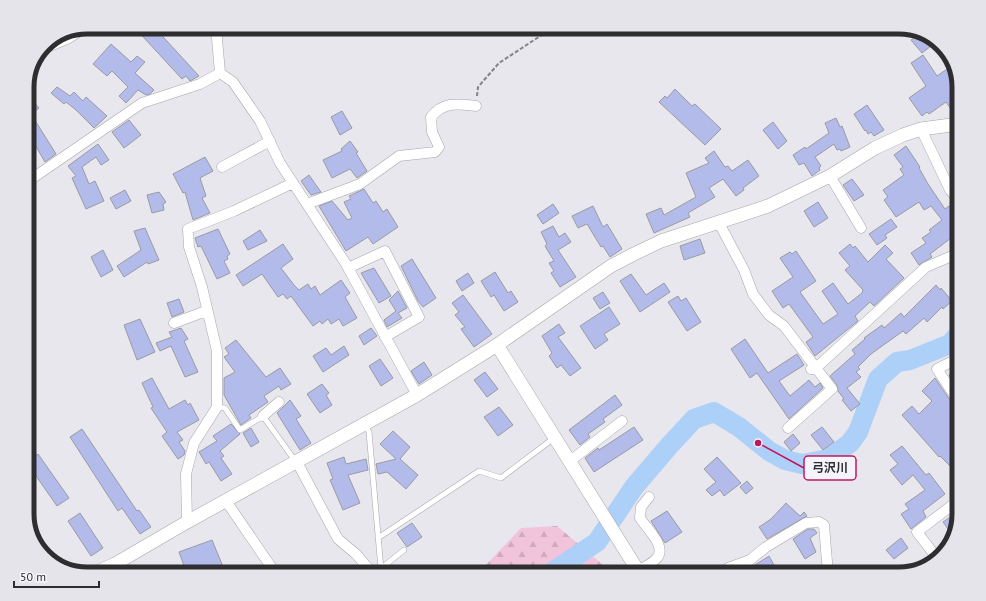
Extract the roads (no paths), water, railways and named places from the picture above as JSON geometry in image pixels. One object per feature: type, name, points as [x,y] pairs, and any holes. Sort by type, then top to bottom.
[{"type":"street","points":[[217,34],[220,73],[232,82],[260,121],[280,163],[348,268],[417,395]]},
{"type":"street","points":[[60,42],[70,37]]},
{"type":"street","points":[[34,177],[142,103],[200,84],[220,73]]},
{"type":"street","points":[[307,204],[360,184],[399,156],[435,152],[438,147],[432,132],[431,117],[437,110],[451,103],[476,106]]},
{"type":"street","points":[[108,567],[417,395],[497,345],[616,263],[661,241],[768,206],[830,176],[875,148],[902,135],[921,129],[952,125]]},
{"type":"street","points":[[921,129],[952,192]]},
{"type":"street","points":[[222,167],[270,141]]},
{"type":"street","points":[[830,176],[861,228]]},
{"type":"street","points":[[187,522],[186,474],[194,443],[217,407],[217,351],[206,310],[202,287],[189,247],[188,229],[234,211],[293,183]]},
{"type":"street","points":[[719,223],[744,270],[753,294],[769,315],[784,326],[813,369],[832,389],[788,428]]},
{"type":"street","points":[[348,268],[385,251],[419,317],[386,337]]},
{"type":"street","points":[[813,369],[926,267],[952,256]]},
{"type":"street","points":[[174,324],[206,310]]},
{"type":"street","points":[[497,345],[636,567]]},
{"type":"street","points":[[952,362],[937,369],[952,392]]},
{"type":"street","points":[[263,416],[280,402]]},
{"type":"street","points":[[570,461],[622,421]]},
{"type":"street","points":[[297,462],[338,540],[370,567]]},
{"type":"street","points":[[645,567],[657,557],[660,550],[658,544],[640,518],[641,507],[649,497]]},
{"type":"street","points":[[226,501],[271,567]]},
{"type":"street","points":[[934,553],[917,532],[952,505]]},
{"type":"street","points":[[731,567],[750,560],[766,547],[806,523],[819,522],[824,525],[827,567]]},
{"type":"lane","points":[[217,407],[225,408],[240,430],[263,416],[297,462]]},
{"type":"lane","points":[[365,425],[369,432],[378,538],[376,567]]},
{"type":"lane","points":[[378,538],[479,471],[501,478],[554,438]]},
{"type":"lane","points":[[382,567],[404,550]]},
{"type":"waterway","points":[[560,567],[597,542],[634,487],[694,419],[714,412],[739,427],[769,451],[785,460],[802,464],[828,459],[850,443],[858,432],[878,379],[897,362],[910,360],[950,344],[952,342]]},
{"type":"place","name":"弓沢川","points":[[758,443]]}]
